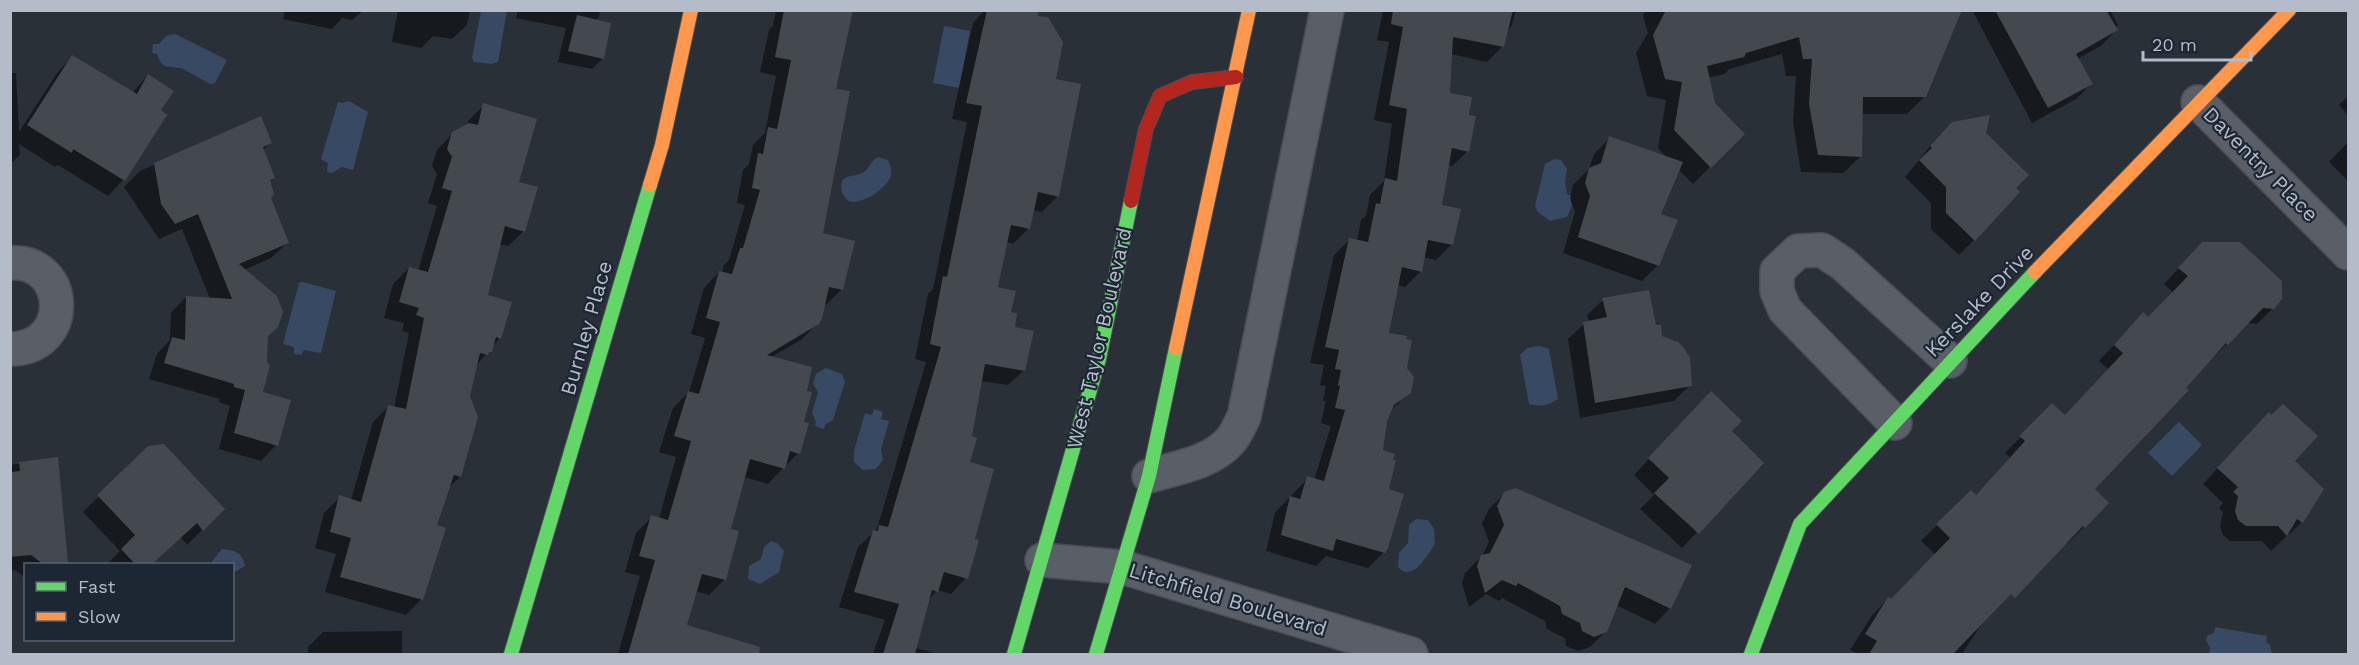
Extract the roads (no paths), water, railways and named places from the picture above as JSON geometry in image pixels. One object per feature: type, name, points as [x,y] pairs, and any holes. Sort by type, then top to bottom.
[{"type":"street","name":"Burnley Place","points":[[511,654],[662,145],[691,10]]},
{"type":"street","points":[[1096,654],[1149,476],[1249,10]]},
{"type":"street","points":[[1149,476],[1200,460],[1216,452],[1230,441],[1244,417],[1328,10]]},
{"type":"street","name":"Kerslake Drive","points":[[1751,654],[1800,524],[1950,361],[2289,10]]},
{"type":"street","name":"West Taylor Boulevard","points":[[1014,654],[1099,359],[1146,129],[1160,96],[1192,82],[1236,77]]},
{"type":"street","name":"Daventry Place","points":[[2198,102],[2349,253]]},
{"type":"street","points":[[1895,423],[1785,310],[1777,291],[1778,271],[1798,251],[1822,250],[1843,264],[1950,361]]},
{"type":"street","points":[[10,263],[32,267],[45,275],[54,288],[57,303],[56,318],[49,332],[35,344],[21,349],[10,349]]},
{"type":"street","name":"Litchfield Boulevard","points":[[1042,560],[1122,567],[1412,654]]},
{"type":"water","points":[[481,11],[507,11],[498,62],[492,64],[474,62],[472,58]]},
{"type":"water","points":[[944,26],[970,31],[959,88],[933,83]]},
{"type":"water","points":[[175,34],[227,60],[215,83],[210,84],[183,69],[165,66],[157,54],[152,53],[153,44],[159,44],[166,36]]},
{"type":"water","points":[[349,101],[368,112],[353,170],[342,167],[332,173],[327,172],[328,163],[321,159],[338,102]]},
{"type":"water","points":[[878,157],[888,160],[891,171],[889,180],[873,195],[860,201],[848,201],[842,193],[842,181],[847,177],[864,172]]},
{"type":"water","points":[[1554,159],[1561,160],[1567,169],[1565,181],[1572,205],[1567,217],[1550,221],[1538,212],[1535,206],[1545,164]]},
{"type":"water","points":[[303,282],[336,291],[321,353],[304,350],[301,355],[294,354],[294,347],[283,344],[299,283]]},
{"type":"water","points":[[1540,346],[1549,349],[1558,399],[1541,406],[1529,404],[1520,355],[1527,348]]},
{"type":"water","points":[[826,368],[842,374],[845,382],[833,420],[825,425],[824,429],[815,426],[816,422],[812,413],[818,392],[813,384],[816,374]]},
{"type":"water","points":[[874,409],[883,412],[881,419],[889,421],[881,450],[883,460],[876,469],[863,470],[854,462],[854,451],[865,413],[872,415]]},
{"type":"water","points":[[2179,422],[2202,445],[2172,476],[2148,453]]},
{"type":"water","points":[[1416,519],[1428,520],[1434,529],[1435,544],[1419,566],[1409,572],[1403,571],[1398,567],[1399,553],[1408,543],[1409,525]]},
{"type":"water","points":[[771,541],[777,543],[784,551],[779,572],[760,584],[748,579],[749,566],[761,559],[764,547]]},
{"type":"water","points":[[222,549],[238,553],[245,566],[234,572],[234,563],[211,563]]},
{"type":"water","points":[[2215,627],[2267,636],[2266,642],[2270,645],[2272,654],[2209,654],[2210,648],[2206,640],[2207,636],[2214,633]]}]
